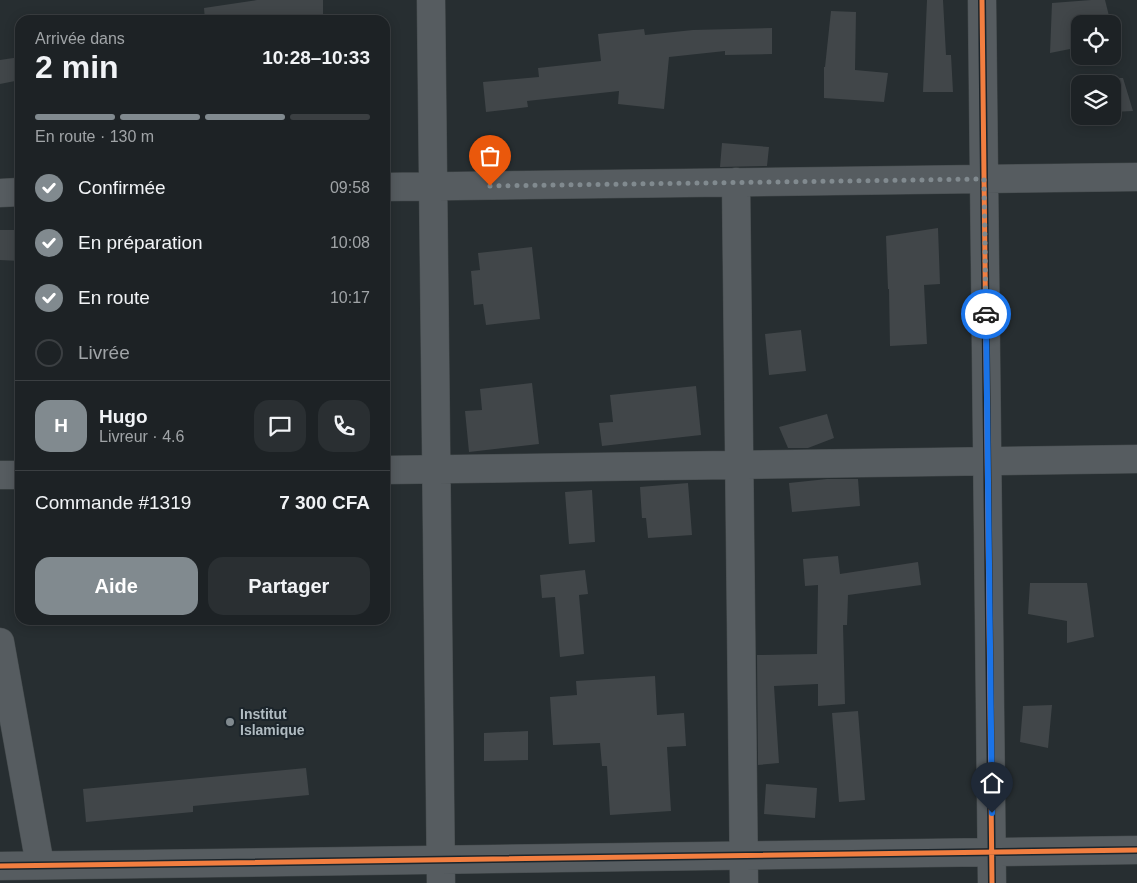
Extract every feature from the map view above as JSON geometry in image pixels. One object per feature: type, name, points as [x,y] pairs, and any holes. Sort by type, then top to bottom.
[{"type":"street","points":[[431,0],[441,871]]},
{"type":"street","points":[[982,0],[992,883]]},
{"type":"street","points":[[390,187],[1137,176]]},
{"type":"street","points":[[736,182],[744,883]]},
{"type":"street","points":[[0,193],[15,192]]},
{"type":"street","points":[[390,470],[1137,459]]},
{"type":"street","points":[[0,475],[15,475]]},
{"type":"street","points":[[0,642],[40,865]]},
{"type":"street","points":[[0,866],[441,871],[744,855],[1137,850]]},
{"type":"building","points":[[257,0],[323,0],[323,15],[205,15],[204,8]]},
{"type":"building","points":[[927,0],[943,0],[946,55],[951,55],[953,92],[923,92]]},
{"type":"building","points":[[1105,0],[1109,15],[1071,15],[1071,49],[1050,53],[1052,3]]},
{"type":"building","points":[[831,11],[856,12],[855,70],[888,73],[884,102],[824,98],[824,67]]},
{"type":"building","points":[[772,28],[772,54],[725,55],[725,51],[669,57],[664,109],[618,104],[619,91],[527,101],[528,107],[486,112],[483,82],[539,77],[538,68],[601,61],[598,34],[644,29],[645,35],[693,30]]},
{"type":"building","points":[[15,58],[15,81],[0,84],[0,60]]},
{"type":"building","points":[[1121,78],[1123,78],[1133,111],[1121,112]]},
{"type":"building","points":[[722,143],[769,147],[767,166],[720,167]]},
{"type":"building","points":[[938,228],[940,284],[924,285],[927,344],[890,346],[886,236]]},
{"type":"building","points":[[0,230],[15,230],[15,261],[0,260]]},
{"type":"building","points":[[532,247],[540,319],[486,325],[483,304],[474,305],[471,271],[480,270],[478,253]]},
{"type":"building","points":[[801,330],[806,371],[769,375],[765,334]]},
{"type":"building","points":[[532,383],[539,444],[469,452],[465,411],[482,410],[480,389]]},
{"type":"building","points":[[696,386],[701,435],[602,446],[599,423],[613,422],[610,395]]},
{"type":"building","points":[[827,414],[834,438],[808,448],[788,448],[779,427]]},
{"type":"building","points":[[827,479],[858,479],[860,506],[792,512],[789,483]]},
{"type":"building","points":[[688,483],[692,535],[648,538],[646,518],[642,518],[640,487]]},
{"type":"building","points":[[592,490],[595,542],[569,544],[565,492]]},
{"type":"building","points":[[838,556],[840,574],[918,562],[921,585],[848,595],[847,625],[843,625],[845,704],[818,706],[818,684],[774,686],[779,763],[758,765],[757,655],[817,654],[818,585],[805,586],[803,559]]},
{"type":"building","points":[[585,570],[588,594],[579,595],[584,654],[560,657],[555,597],[542,598],[540,575]]},
{"type":"building","points":[[1030,583],[1087,583],[1094,637],[1067,643],[1067,621],[1028,614]]},
{"type":"building","points":[[655,676],[657,715],[684,713],[686,746],[667,747],[671,811],[610,815],[607,766],[602,766],[600,743],[553,745],[550,697],[577,695],[576,681]]},
{"type":"building","points":[[1052,705],[1048,748],[1020,742],[1023,706]]},
{"type":"building","points":[[858,711],[865,800],[839,802],[832,713]]},
{"type":"building","points":[[528,731],[528,760],[484,761],[484,733]]},
{"type":"building","points":[[306,768],[309,795],[193,806],[193,812],[86,822],[83,789]]},
{"type":"building","points":[[766,784],[817,788],[815,818],[764,814]]},
{"type":"cycle path","points":[[982,0],[992,883]]},
{"type":"cycle path","points":[[0,866],[1137,850]]},
{"type":"way so far","points":[[490,186],[984,179],[986,314]]},
{"type":"place","name":"Institut Islamique","points":[[230,722]]},
{"type":"route","points":[[986,314],[992,813]]}]
